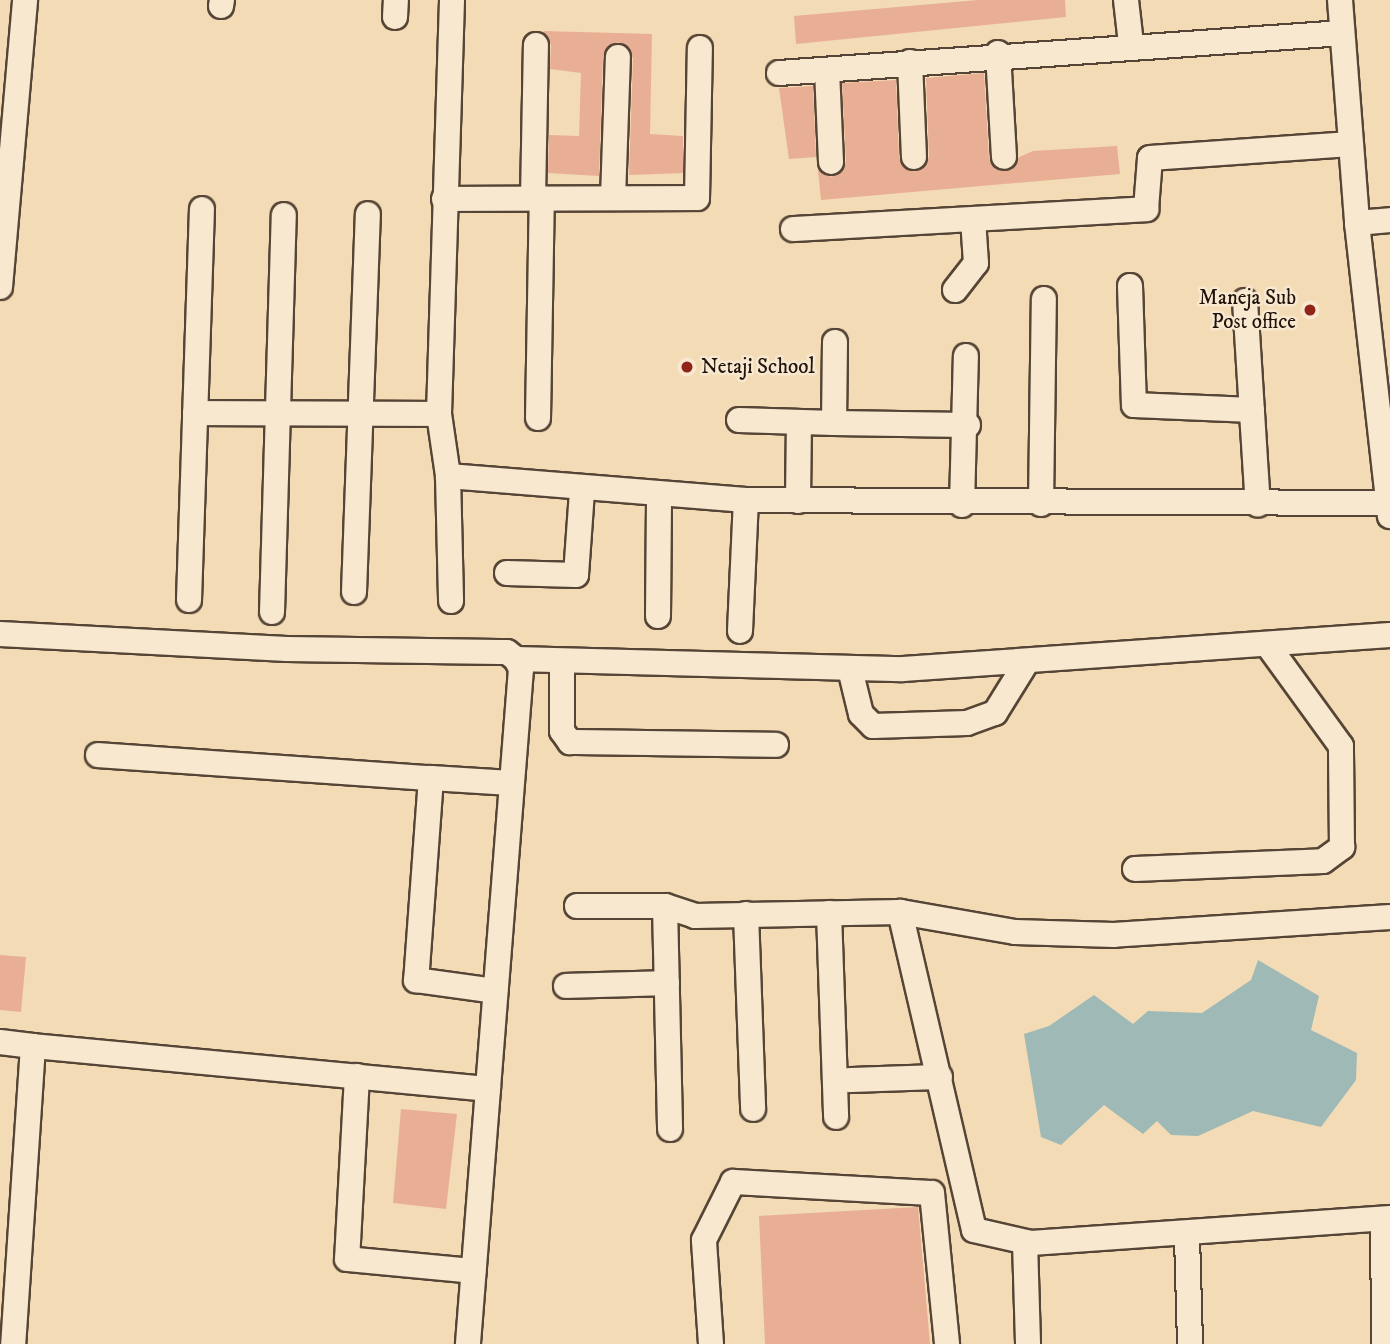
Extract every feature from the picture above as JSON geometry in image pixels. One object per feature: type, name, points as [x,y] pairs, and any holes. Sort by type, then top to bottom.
[{"type":"street","points":[[0,287],[25,0]]},
{"type":"street","points":[[450,601],[448,476],[439,414],[452,0]]},
{"type":"street","points":[[1126,0],[1131,44]]},
{"type":"street","points":[[448,476],[582,491],[746,500],[962,505],[1258,505],[1390,509],[1356,223],[1340,0]]},
{"type":"street","points":[[779,73],[998,53],[1342,33]]},
{"type":"street","points":[[536,45],[538,418]]},
{"type":"street","points":[[444,199],[697,198],[700,48]]},
{"type":"street","points":[[998,53],[1004,157]]},
{"type":"street","points":[[613,198],[618,57]]},
{"type":"street","points":[[910,62],[914,157]]},
{"type":"street","points":[[827,70],[831,162]]},
{"type":"street","points":[[793,229],[1146,209],[1150,158],[1351,144]]},
{"type":"street","points":[[189,600],[202,209]]},
{"type":"street","points":[[354,592],[368,214]]},
{"type":"street","points":[[272,612],[284,215]]},
{"type":"street","points":[[955,290],[976,263],[973,219]]},
{"type":"street","points":[[1356,223],[1390,220]]},
{"type":"street","points":[[1130,286],[1134,405],[1252,410]]},
{"type":"street","points":[[1041,504],[1044,299]]},
{"type":"street","points":[[1245,301],[1258,505]]},
{"type":"street","points":[[834,423],[835,342]]},
{"type":"street","points":[[962,505],[968,425],[966,355]]},
{"type":"street","points":[[195,413],[439,414]]},
{"type":"street","points":[[739,420],[968,425]]},
{"type":"street","points":[[798,501],[799,422]]},
{"type":"street","points":[[507,573],[576,575],[582,491]]},
{"type":"street","points":[[658,616],[659,495]]},
{"type":"street","points":[[740,631],[746,500]]},
{"type":"street","points":[[0,634],[287,649],[507,652],[516,659],[520,669],[468,1344]]},
{"type":"street","points":[[516,659],[850,669],[1026,663],[1390,635]]},
{"type":"street","points":[[1135,869],[1323,861],[1342,847],[1341,746],[1267,644]]},
{"type":"street","points":[[562,661],[562,731],[570,742],[776,745]]},
{"type":"street","points":[[850,669],[861,714],[873,726],[967,723],[995,713],[1026,663]]},
{"type":"street","points":[[98,755],[511,783]]},
{"type":"street","points":[[431,778],[416,980],[495,991]]},
{"type":"street","points":[[577,906],[666,906],[695,916],[900,912],[1015,932],[1114,934],[1390,917]]},
{"type":"street","points":[[666,906],[670,1129]]},
{"type":"street","points":[[900,912],[940,1077],[968,1219],[985,1237],[1025,1242],[1187,1236],[1386,1218],[1384,1344]]},
{"type":"street","points":[[829,913],[836,1117]]},
{"type":"street","points":[[746,914],[753,1109]]},
{"type":"street","points":[[566,986],[667,984]]},
{"type":"street","points":[[0,1042],[488,1089]]},
{"type":"street","points":[[13,1344],[33,1046]]},
{"type":"street","points":[[357,1076],[347,1259],[473,1271]]},
{"type":"street","points":[[849,1080],[940,1077]]},
{"type":"street","points":[[711,1344],[704,1240],[733,1182],[932,1193],[947,1344]]},
{"type":"street","points":[[1187,1236],[1190,1344]]},
{"type":"street","points":[[1025,1242],[1028,1344]]},
{"type":"water","points":[[1258,960],[1319,996],[1311,1030],[1357,1053],[1356,1080],[1321,1127],[1253,1111],[1198,1136],[1171,1135],[1157,1121],[1143,1134],[1104,1105],[1061,1145],[1041,1137],[1024,1034],[1049,1026],[1094,995],[1133,1024],[1148,1011],[1202,1013],[1251,980]]},
{"type":"building","points":[[978,0],[1065,0],[1066,17],[796,44],[794,16]]},
{"type":"building","points":[[543,31],[652,34],[650,134],[683,136],[683,173],[629,175],[633,58],[618,42],[603,56],[599,176],[548,173],[549,135],[579,136],[581,73],[550,69],[551,45]]},
{"type":"building","points":[[984,73],[989,158],[997,170],[1012,170],[1019,157],[1033,151],[1117,146],[1120,174],[821,200],[818,170],[832,177],[846,162],[842,83],[896,80],[899,158],[915,172],[929,157],[926,78]]},
{"type":"building","points":[[813,86],[816,157],[789,159],[779,88]]},
{"type":"building","points":[[0,955],[26,957],[21,1012],[0,1010]]},
{"type":"building","points":[[401,1109],[457,1114],[446,1209],[393,1203]]},
{"type":"building","points":[[918,1207],[930,1344],[765,1344],[759,1216]]},
{"type":"place","name":"Maneja Sub Post office","points":[[1310,310]]},
{"type":"place","name":"Netaji School","points":[[687,367]]}]
